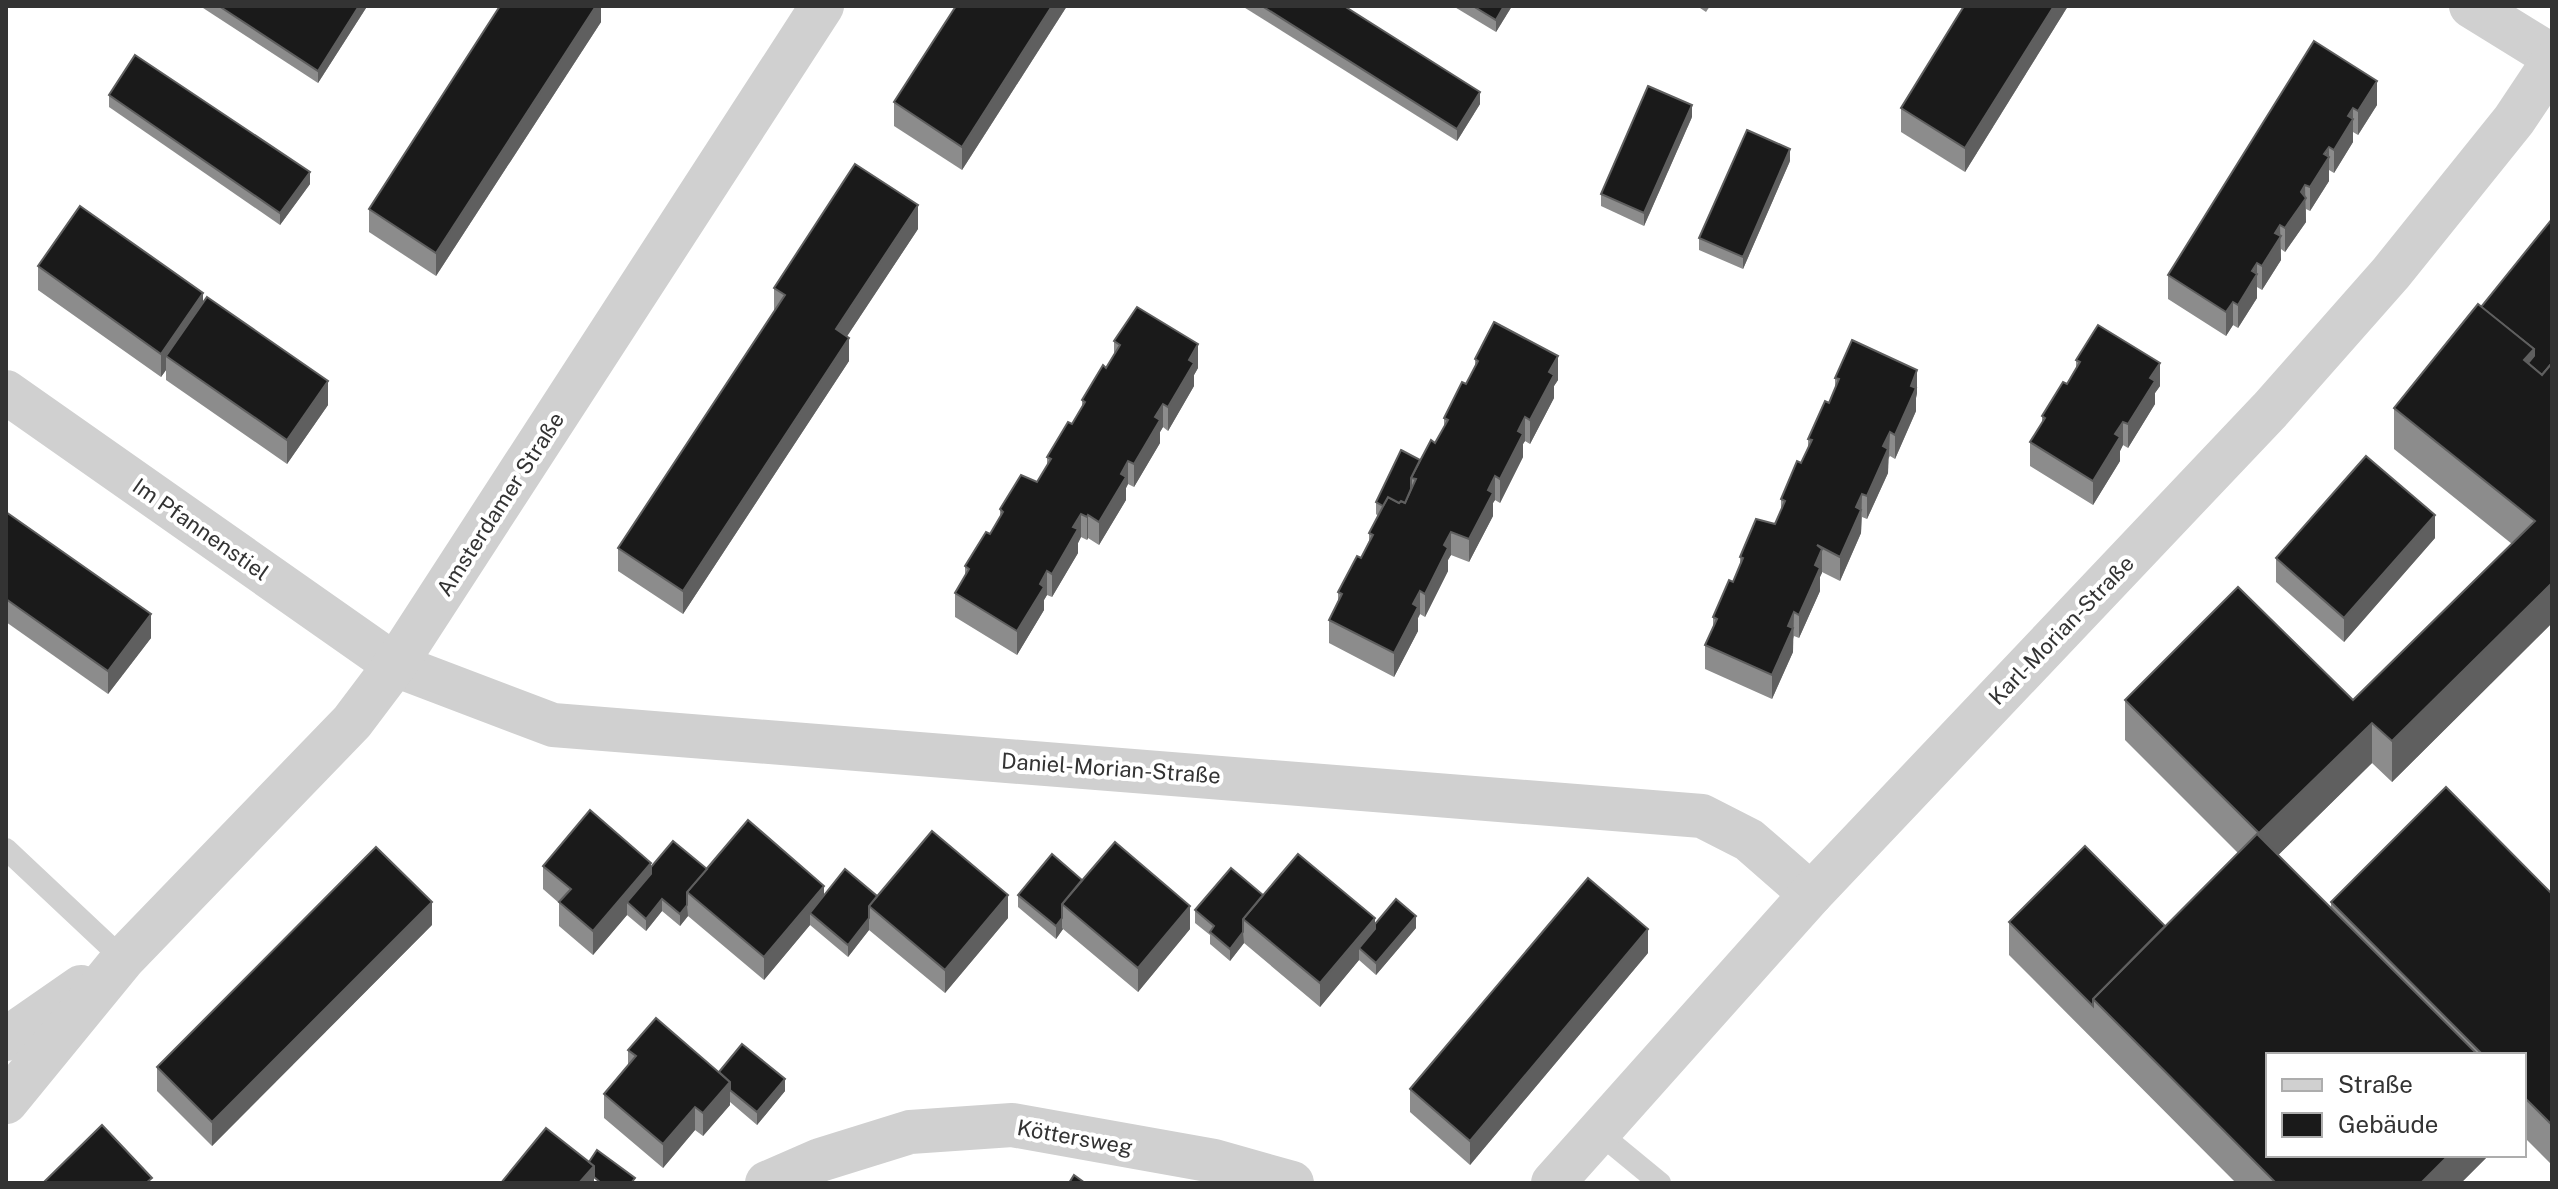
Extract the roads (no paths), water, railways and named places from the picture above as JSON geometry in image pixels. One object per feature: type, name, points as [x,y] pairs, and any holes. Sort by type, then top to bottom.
[{"type":"street","name":"Amsterdamer Straße","points":[[6,1102],[123,959],[352,722],[395,665],[822,6]]},
{"type":"street","points":[[2471,6],[2552,56]]},
{"type":"street","name":"Karl-Morian-Straße","points":[[1553,1183],[1811,894],[2270,410],[2391,273],[2514,120],[2552,63]]},
{"type":"street","name":"Im Pfannenstiel","points":[[6,392],[395,665]]},
{"type":"street","name":"Daniel-Morian-Straße","points":[[395,665],[553,725],[1702,816],[1749,840],[1811,894]]},
{"type":"street","name":"Amsterdamer Straße","points":[[6,1039],[123,959]]},
{"type":"street","name":"Köttersweg","points":[[767,1183],[820,1160],[910,1132],[1012,1125],[1214,1161],[1292,1183]]},
{"type":"lane","points":[[6,849],[123,959]]},
{"type":"lane","points":[[1598,1132],[1660,1183]]}]
